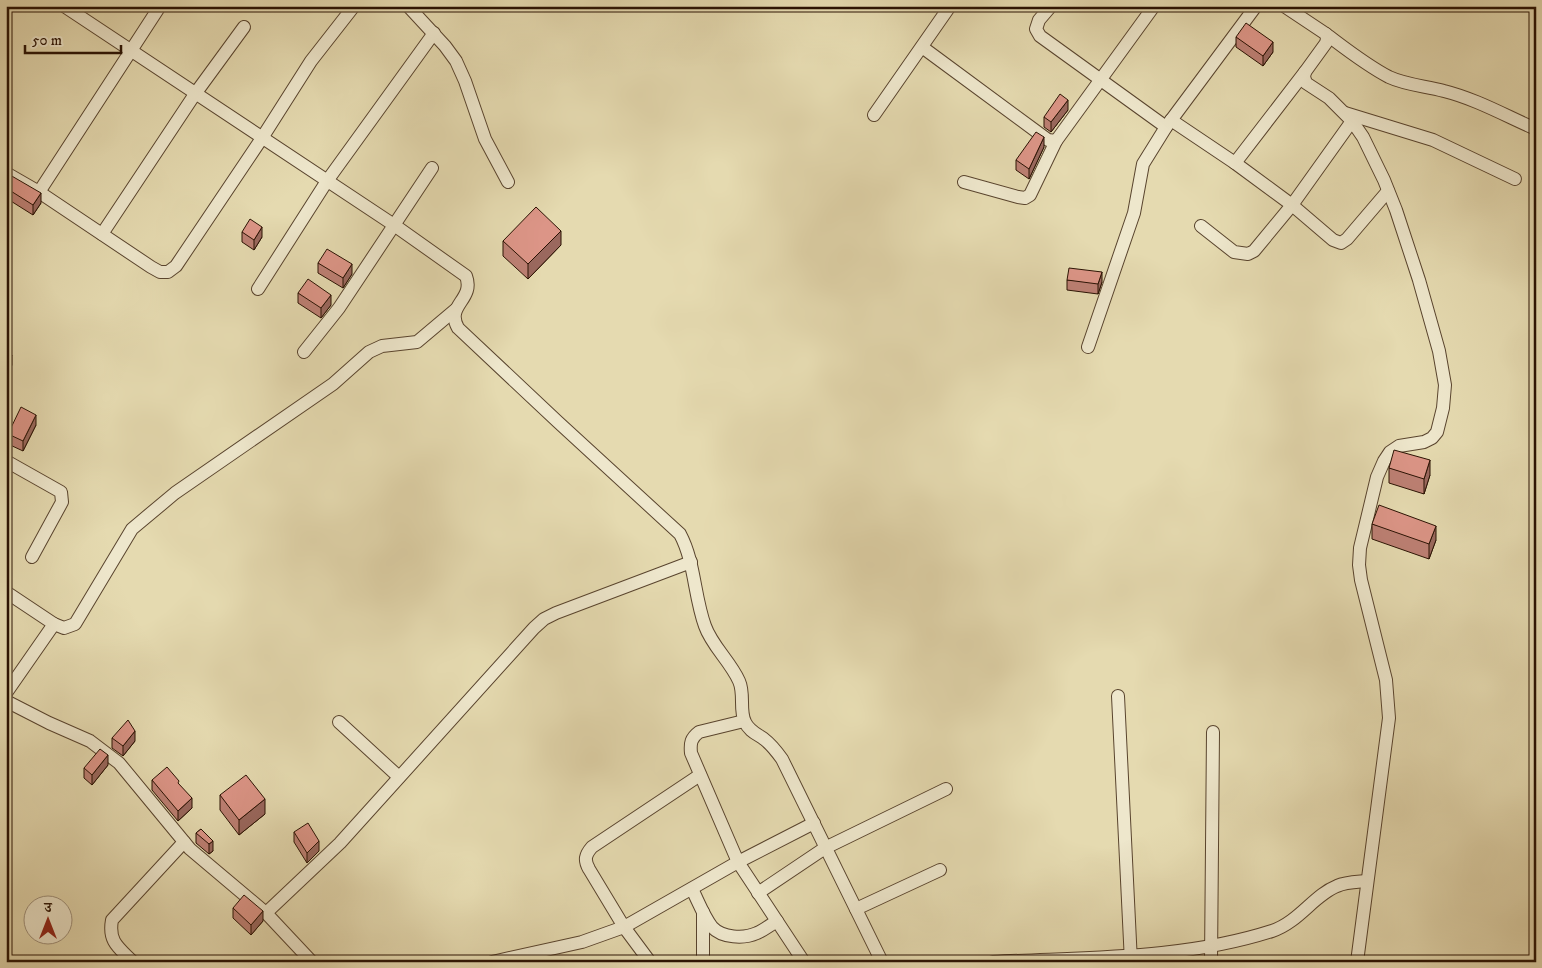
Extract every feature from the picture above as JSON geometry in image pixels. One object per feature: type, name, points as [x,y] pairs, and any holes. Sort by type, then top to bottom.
[{"type":"street","points":[[7,593],[54,624],[64,628],[75,624],[132,529],[175,492],[332,384],[369,352],[382,346],[417,342],[455,310],[467,294],[469,284],[466,276],[394,225],[64,6]]},
{"type":"street","points":[[39,192],[160,6]]},
{"type":"street","points":[[6,173],[39,192],[151,268],[160,272],[168,272],[176,266],[311,61],[354,6]]},
{"type":"street","points":[[408,6],[434,33],[456,61],[465,81],[485,140],[508,182]]},
{"type":"street","points":[[874,115],[950,6]]},
{"type":"street","points":[[1050,6],[1039,20],[1036,29],[1040,36],[1101,80],[1168,124],[1235,162],[1292,206],[1328,237],[1341,243],[1347,239],[1388,190]]},
{"type":"street","points":[[964,182],[1018,197],[1025,198],[1030,195],[1056,141],[1154,6]]},
{"type":"street","points":[[1088,346],[1134,213],[1143,164],[1168,124],[1256,6]]},
{"type":"street","points":[[1284,6],[1390,78],[1460,96],[1536,129]]},
{"type":"street","points":[[102,234],[195,94],[244,27]]},
{"type":"street","points":[[258,289],[328,181],[434,33]]},
{"type":"street","points":[[1235,162],[1326,44],[1326,34]]},
{"type":"street","points":[[922,47],[1048,140],[1056,141]]},
{"type":"street","points":[[1305,72],[1306,84],[1329,98],[1349,117],[1363,137],[1388,190],[1419,280],[1443,370],[1445,385],[1443,408],[1437,432],[1432,438],[1424,442],[1399,446],[1390,452],[1384,461],[1377,477],[1360,548],[1359,565],[1361,580],[1386,680],[1389,718],[1357,962]]},
{"type":"street","points":[[1349,117],[1433,140],[1515,179]]},
{"type":"street","points":[[1201,226],[1234,252],[1248,254],[1254,251],[1292,206],[1349,117]]},
{"type":"street","points":[[304,352],[339,308],[432,168]]},
{"type":"street","points":[[455,310],[454,321],[458,328],[680,534],[687,547],[704,624],[710,638],[739,680],[743,718],[755,734],[775,749],[782,760],[882,962]]},
{"type":"street","points":[[6,461],[61,492],[62,502],[32,557]]},
{"type":"street","points":[[266,912],[340,843],[544,619],[691,562]]},
{"type":"street","points":[[6,693],[54,624]]},
{"type":"street","points":[[1118,696],[1131,958]]},
{"type":"street","points":[[6,701],[48,723],[90,741],[104,751],[131,776],[184,842],[266,912],[312,962]]},
{"type":"street","points":[[743,718],[708,729],[694,736],[690,744],[691,753],[738,862],[804,962]]},
{"type":"street","points":[[339,722],[399,777]]},
{"type":"street","points":[[1211,962],[1214,732]]},
{"type":"street","points":[[650,962],[624,927],[585,861],[592,847],[700,775]]},
{"type":"street","points":[[758,893],[825,848],[946,789]]},
{"type":"street","points":[[492,962],[582,942],[624,927],[738,862],[814,823]]},
{"type":"street","points":[[133,962],[115,945],[111,936],[112,920],[184,842]]},
{"type":"street","points":[[856,909],[940,870]]},
{"type":"street","points":[[993,962],[1131,958],[1212,946],[1273,931],[1297,918],[1329,890],[1338,885],[1367,881]]},
{"type":"street","points":[[692,889],[713,929],[721,934],[730,936],[755,934],[777,921]]},
{"type":"street","points":[[702,910],[703,962]]},
{"type":"building","points":[[1246,23],[1273,42],[1263,56],[1236,37]]},
{"type":"building","points":[[1060,94],[1068,100],[1051,122],[1044,117]]},
{"type":"building","points":[[1036,132],[1044,137],[1029,169],[1016,160]]},
{"type":"building","points":[[10,175],[41,193],[33,205],[6,188],[6,182]]},
{"type":"building","points":[[536,207],[561,231],[528,264],[503,241]]},
{"type":"building","points":[[250,219],[262,227],[254,240],[242,232]]},
{"type":"building","points":[[327,249],[352,264],[343,278],[318,263]]},
{"type":"building","points":[[1069,268],[1102,272],[1098,284],[1067,280]]},
{"type":"building","points":[[308,279],[331,295],[321,308],[298,293]]},
{"type":"building","points":[[6,352],[12,355],[6,367]]},
{"type":"building","points":[[21,407],[36,415],[23,441],[8,434]]},
{"type":"building","points":[[1394,450],[1430,460],[1424,479],[1389,468]]},
{"type":"building","points":[[1379,505],[1436,526],[1429,544],[1372,524]]},
{"type":"building","points":[[128,720],[135,731],[123,746],[112,738]]},
{"type":"building","points":[[100,749],[108,755],[92,775],[84,768]]},
{"type":"building","points":[[167,767],[192,798],[178,811],[152,780]]},
{"type":"building","points":[[246,775],[265,799],[239,820],[220,795]]},
{"type":"building","points":[[308,823],[319,841],[307,853],[294,832]]},
{"type":"building","points":[[201,829],[213,841],[209,844],[196,833]]},
{"type":"building","points":[[244,895],[263,911],[251,925],[233,908]]}]
